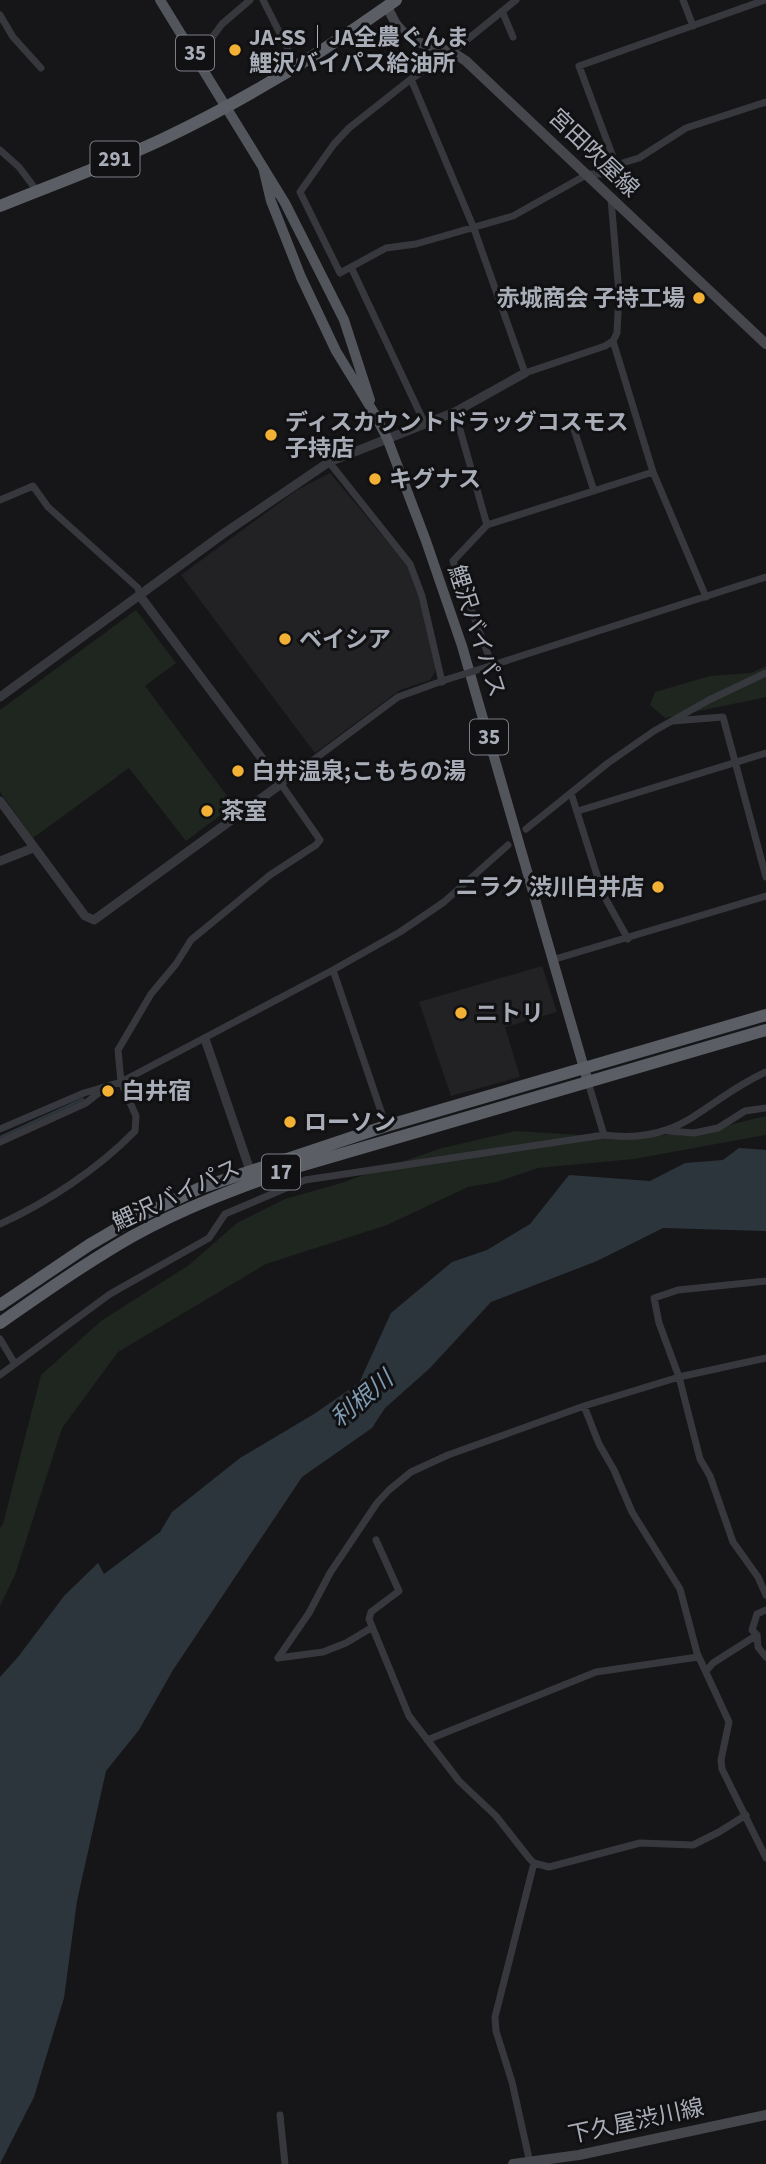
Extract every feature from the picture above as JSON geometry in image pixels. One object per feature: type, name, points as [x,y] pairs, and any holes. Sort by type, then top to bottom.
[{"type":"highway","name":"291","points":[[0,206],[160,140],[227,107],[297,67],[389,2]]},
{"type":"highway","name":"鯉沢バイパス","points":[[0,1323],[134,1236],[252,1176],[386,1126],[766,1015]]},
{"type":"highway","name":"鯉沢バイパス","points":[[0,1305],[130,1221],[200,1188],[300,1166],[766,1030]]},
{"type":"main road","name":"鯉沢バイパス","points":[[160,0],[285,203],[340,312],[374,413]]},
{"type":"main road","name":"宮田吹屋線","points":[[389,2],[396,24],[410,40],[452,52],[466,61],[766,344]]},
{"type":"main road","name":"鯉沢バイパス","points":[[262,167],[271,201],[301,277],[336,351],[387,438],[426,541],[462,646],[588,1082]]},
{"type":"main road","name":"下久屋渋川線","points":[[513,2164],[579,2155],[766,2115]]},
{"type":"street","points":[[193,50],[211,39],[222,24],[250,0]]},
{"type":"street","points":[[263,0],[297,67]]},
{"type":"street","points":[[516,0],[452,52],[411,79],[349,128],[334,144],[300,192],[340,273],[386,248],[416,244],[513,216],[588,174],[603,174],[616,165],[639,158],[686,128],[766,102]]},
{"type":"street","points":[[683,0],[693,26]]},
{"type":"street","points":[[616,165],[579,66],[765,0]]},
{"type":"street","points":[[502,11],[513,37]]},
{"type":"street","points":[[0,15],[13,37],[41,68]]},
{"type":"street","points":[[411,79],[473,226],[525,373]]},
{"type":"street","points":[[0,150],[19,167],[37,191]]},
{"type":"street","points":[[0,697],[223,534],[329,462],[455,412],[525,373],[613,341],[617,334],[619,293],[611,200]]},
{"type":"street","points":[[352,267],[425,424]]},
{"type":"street","points":[[613,341],[653,472],[706,597]]},
{"type":"street","points":[[455,412],[487,525]]},
{"type":"street","points":[[569,414],[594,491]]},
{"type":"street","points":[[329,462],[410,564],[422,596],[444,681]]},
{"type":"street","points":[[489,666],[453,561],[487,525],[653,472]]},
{"type":"street","points":[[0,500],[33,486],[48,508],[138,589],[320,839],[316,845],[270,875],[191,940],[176,964],[151,994],[118,1050],[121,1082],[136,1116],[135,1131],[83,1175],[0,1224]]},
{"type":"street","points":[[0,801],[85,916],[94,920],[398,697],[766,577]]},
{"type":"street","points":[[526,829],[608,763],[668,722],[766,673]]},
{"type":"street","points":[[668,722],[723,717],[766,877]]},
{"type":"street","points":[[578,811],[766,752]]},
{"type":"street","points":[[571,793],[603,894],[628,939]]},
{"type":"street","points":[[0,1129],[84,1093],[121,1082],[333,970],[400,932],[444,902],[508,845]]},
{"type":"street","points":[[0,861],[33,848]]},
{"type":"street","points":[[552,960],[766,896]]},
{"type":"street","points":[[333,970],[386,1126]]},
{"type":"street","points":[[205,1039],[252,1176]]},
{"type":"street","points":[[0,1375],[110,1294],[209,1238],[225,1214],[305,1180],[604,1135],[629,1138],[668,1131],[688,1122],[744,1082],[766,1072]]},
{"type":"street","points":[[588,1082],[604,1135]]},
{"type":"street","points":[[0,1142],[86,1103],[109,1086]]},
{"type":"street","points":[[668,1131],[694,1133],[718,1128],[745,1111],[766,1108]]},
{"type":"street","points":[[766,1281],[678,1290],[654,1298],[659,1323],[679,1377],[701,1459],[733,1542],[758,1577],[766,1595]]},
{"type":"street","points":[[0,1339],[15,1364]]},
{"type":"street","points":[[371,1628],[323,1652],[278,1658],[377,1503],[388,1490],[411,1472],[448,1455],[584,1406],[679,1377],[766,1358]]},
{"type":"street","points":[[584,1406],[632,1512],[680,1589],[698,1657],[729,1722],[721,1760],[722,1769],[766,1858]]},
{"type":"street","points":[[376,1540],[399,1591],[369,1615],[371,1628],[401,1702],[459,1781],[496,1816],[534,1863],[550,1867],[640,1843],[693,1845],[746,1815]]},
{"type":"street","points":[[766,1610],[757,1615],[752,1630],[757,1635],[758,1647],[766,1657]]},
{"type":"street","points":[[706,1671],[713,1663],[757,1635]]},
{"type":"street","points":[[427,1740],[596,1672],[698,1657]]},
{"type":"street","points":[[530,2162],[512,2082],[496,2031],[495,2017],[534,1863]]},
{"type":"street","points":[[280,2115],[285,2164]]},
{"type":"shaded area","points":[[330,473],[406,564],[420,600],[436,670],[430,680],[400,690],[315,753],[181,575],[297,490]]},
{"type":"shaded area","points":[[136,610],[176,663],[145,686],[234,805],[186,841],[129,768],[33,838],[0,792],[0,710]]},
{"type":"shaded area","points":[[766,666],[766,697],[665,718],[650,705],[655,692],[710,676],[751,673]]},
{"type":"shaded area","points":[[542,966],[557,1012],[505,1027],[520,1077],[451,1096],[419,1002]]},
{"type":"shaded area","points":[[766,1116],[766,1135],[634,1159],[538,1168],[497,1182],[468,1187],[387,1225],[266,1264],[118,1352],[62,1428],[15,1575],[0,1606],[0,1528],[41,1375],[101,1321],[189,1265],[237,1223],[285,1199],[338,1184],[442,1148],[515,1131],[629,1138],[699,1132]]},
{"type":"water","name":"利根川","points":[[739,1148],[766,1150],[766,1231],[663,1228],[597,1261],[491,1302],[429,1369],[385,1408],[372,1428],[302,1477],[173,1670],[139,1730],[106,1771],[77,1901],[64,1998],[34,2097],[0,2164],[0,1677],[64,1596],[98,1563],[104,1574],[160,1532],[172,1512],[240,1458],[314,1414],[359,1383],[391,1313],[452,1262],[487,1250],[530,1224],[569,1175],[650,1181],[685,1163],[723,1160]]},
{"type":"waterway","points":[[0,1137],[83,1099]]},
{"type":"place","name":"JA-SS｜JA全農ぐんま 鯉沢バイパス給油所","points":[[235,50]]},
{"type":"place","name":"赤城商会 子持工場","points":[[699,298]]},
{"type":"place","name":"ディスカウントドラッグコスモス 子持店","points":[[271,435]]},
{"type":"place","name":"キグナス","points":[[375,479]]},
{"type":"place","name":"ベイシア","points":[[285,639]]},
{"type":"place","name":"白井温泉;こもちの湯","points":[[238,771]]},
{"type":"place","name":"茶室","points":[[207,811]]},
{"type":"place","name":"ニラク 渋川白井店","points":[[658,887]]},
{"type":"place","name":"ニトリ","points":[[461,1013]]},
{"type":"place","name":"白井宿","points":[[108,1091]]},
{"type":"place","name":"ローソン","points":[[290,1122]]}]
